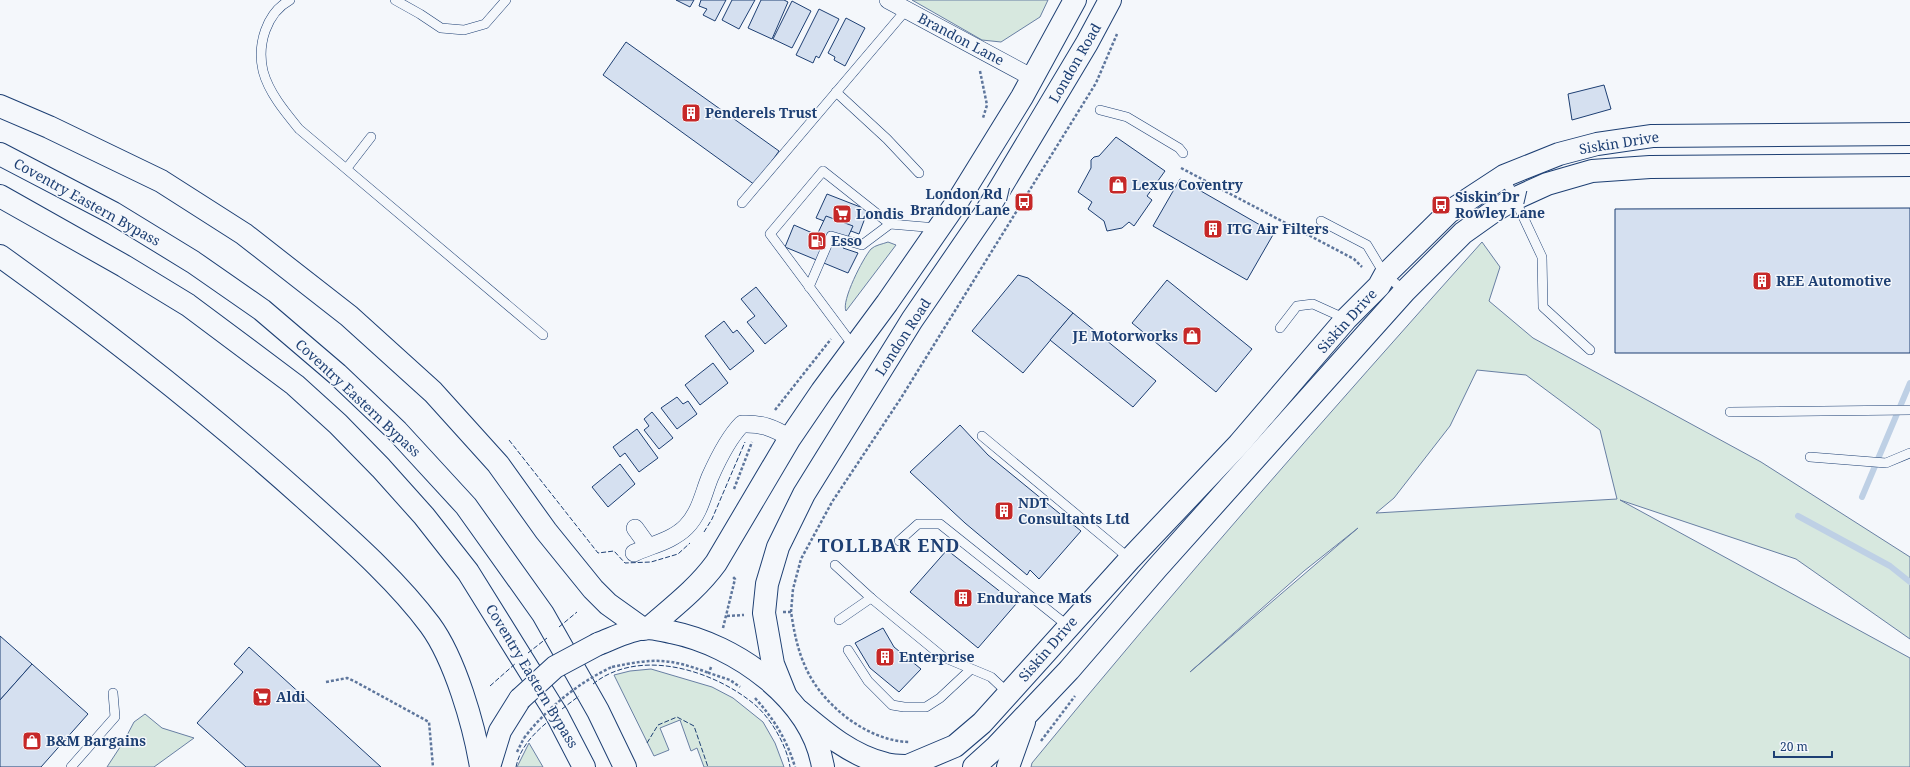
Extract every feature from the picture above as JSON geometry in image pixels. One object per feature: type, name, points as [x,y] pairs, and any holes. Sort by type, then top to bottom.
[{"type":"main road","name":"London Road","points":[[646,628],[705,579],[790,438],[959,199],[1033,78],[1075,0]]},
{"type":"main road","name":"London Road","points":[[790,701],[773,664],[764,613],[767,584],[778,547],[804,494],[912,320],[986,212],[1087,43],[1110,0]]},
{"type":"main road","points":[[0,106],[49,127],[161,181],[244,234],[349,316],[433,392],[463,425],[498,464],[546,530],[593,589],[608,604],[646,628],[680,634],[717,647],[754,669],[832,739],[850,749],[886,764],[915,766]]},
{"type":"main road","name":"Siskin Drive","points":[[915,766],[955,746],[968,736],[1009,694],[1068,626],[1130,559],[1239,444],[1346,319],[1382,280],[1449,212],[1504,176],[1559,154],[1598,144],[1652,136],[1910,134]]},
{"type":"main road","name":"Coventry Eastern Bypass","points":[[0,154],[113,213],[193,262],[262,310],[337,374],[397,430],[466,506],[543,614],[598,711],[625,767]]},
{"type":"main road","name":"Siskin Drive","points":[[974,767],[995,748],[1069,670],[1157,568],[1405,291],[1463,233],[1514,199],[1547,184],[1592,171],[1650,167],[1910,165]]},
{"type":"main road","name":"Coventry Eastern Bypass","points":[[0,196],[124,266],[188,305],[295,385],[338,424],[381,468],[424,516],[468,572],[557,715],[584,767]]},
{"type":"main road","points":[[0,256],[79,314],[178,391],[258,457],[362,550],[430,626],[449,660],[465,702],[476,741],[481,767]]},
{"type":"main road","points":[[488,767],[500,731],[509,714],[529,689],[555,667],[598,644],[625,633],[646,628]]},
{"type":"main road","points":[[790,701],[812,733],[823,767]]},
{"type":"main road","points":[[1008,767],[1027,713]]},
{"type":"main road","points":[[950,767],[955,746]]},
{"type":"street","name":"Brandon Lane","points":[[888,0],[1033,78]]},
{"type":"street","points":[[635,528],[641,549],[663,542],[686,527],[698,510],[710,477],[728,442],[742,424],[754,424],[774,428],[790,438]]},
{"type":"lane","points":[[290,0],[281,5],[266,25],[262,43],[263,70],[278,103],[299,129],[543,335]]},
{"type":"lane","points":[[395,0],[441,28],[464,30],[485,24],[506,0]]},
{"type":"lane","points":[[742,203],[906,10]]},
{"type":"lane","points":[[836,92],[887,139],[919,173]]},
{"type":"lane","points":[[1100,110],[1127,116],[1179,148],[1183,153]]},
{"type":"lane","points":[[347,168],[371,137]]},
{"type":"lane","points":[[855,348],[770,234],[823,171],[890,224],[939,228]]},
{"type":"lane","points":[[1504,176],[1542,257],[1543,307],[1590,350]]},
{"type":"lane","points":[[1321,221],[1367,245],[1382,280],[1405,291]]},
{"type":"lane","points":[[809,287],[831,236],[862,245],[890,224]]},
{"type":"lane","points":[[1280,328],[1297,306],[1313,304],[1346,319]]},
{"type":"lane","points":[[1730,412],[1910,410]]},
{"type":"lane","points":[[982,436],[1130,559]]},
{"type":"lane","points":[[1810,457],[1886,463],[1910,453]]},
{"type":"lane","points":[[899,541],[918,524],[940,524],[1068,626]]},
{"type":"lane","points":[[835,565],[943,657],[970,670],[991,677],[1009,694]]},
{"type":"lane","points":[[839,620],[872,598]]},
{"type":"lane","points":[[848,650],[868,681],[892,705],[898,706],[926,707],[940,698],[970,670]]},
{"type":"lane","points":[[71,767],[115,717],[113,693]]},
{"type":"path","points":[[916,742],[892,741],[873,734],[851,721],[824,696],[805,667],[795,639],[791,612],[793,589],[801,559],[832,502],[917,372],[1096,84],[1120,28]]},
{"type":"path","points":[[1183,153],[1179,167],[1354,259],[1382,280]]},
{"type":"path","points":[[764,613],[791,612]]},
{"type":"path","points":[[515,758],[524,738],[533,727],[567,695],[612,666],[637,661],[662,660],[682,663],[709,673]]},
{"type":"path","points":[[326,682],[346,678],[354,681],[429,722],[433,767]]},
{"type":"shaded area","points":[[912,0],[1048,0],[1040,17],[1001,42],[982,40]]},
{"type":"shaded area","points":[[888,242],[896,245],[846,311],[845,306],[850,289],[867,254],[871,249]]},
{"type":"shaded area","points":[[1482,242],[1500,267],[1489,301],[1533,338],[1761,462],[1910,557],[1910,639],[1796,559],[1620,500],[1910,658],[1910,767],[1031,767],[1032,763],[1086,697],[1197,566]],"holes":[[[1477,370],[1526,375],[1600,430],[1617,499],[1376,513],[1394,498],[1450,426]],[[1358,528],[1190,672],[1304,571]]]},
{"type":"shaded area","points":[[651,669],[712,687],[733,698],[763,722],[775,743],[784,767],[704,767],[697,748],[691,751],[680,720],[660,728],[669,750],[654,756],[614,675],[630,671]]},
{"type":"shaded area","points":[[145,714],[162,728],[194,738],[154,767],[107,767],[124,741],[134,722]]},
{"type":"shaded area","points":[[529,743],[543,767],[517,767]]},
{"type":"building","points":[[676,0],[694,0],[690,7]]},
{"type":"building","points":[[701,0],[726,0],[715,21],[703,15],[707,9],[699,6]]},
{"type":"building","points":[[732,0],[755,0],[739,29],[722,20]]},
{"type":"building","points":[[761,0],[784,0],[788,2],[772,39],[748,28]]},
{"type":"building","points":[[792,1],[811,11],[792,48],[773,39]]},
{"type":"building","points":[[819,9],[839,19],[819,58],[816,56],[813,63],[796,55]]},
{"type":"building","points":[[846,18],[865,28],[845,66],[834,60],[835,57],[828,53]]},
{"type":"building","name":"Penderels Trust","points":[[626,42],[779,151],[755,185],[603,75]]},
{"type":"building","points":[[1604,85],[1611,109],[1572,120],[1568,94]]},
{"type":"building","name":"Lexus Coventry","points":[[1116,137],[1165,171],[1147,196],[1152,200],[1134,226],[1129,222],[1122,228],[1107,231],[1104,221],[1088,209],[1092,202],[1078,192],[1091,168],[1091,160],[1094,157],[1099,156]]},
{"type":"building","name":"ITG Air Filters","points":[[1180,179],[1274,233],[1247,280],[1153,226]]},
{"type":"building","name":"Londis","points":[[827,194],[868,210],[859,234],[816,218]]},
{"type":"building","name":"REE Automotive","points":[[1910,208],[1910,353],[1615,353],[1615,209]]},
{"type":"building","name":"Esso","points":[[826,216],[853,226],[843,248],[858,253],[848,273],[785,247],[794,225],[817,235]]},
{"type":"building","points":[[1018,275],[1028,278],[1073,313],[1023,373],[972,331]]},
{"type":"building","name":"JE Motorworks","points":[[1167,280],[1252,349],[1216,392],[1132,323]]},
{"type":"building","points":[[756,287],[787,326],[765,344],[747,322],[755,316],[741,299]]},
{"type":"building","points":[[1073,313],[1156,381],[1133,407],[1050,340]]},
{"type":"building","points":[[724,321],[733,333],[737,330],[754,351],[730,370],[705,336]]},
{"type":"building","points":[[713,363],[728,383],[700,405],[685,385]]},
{"type":"building","points":[[677,397],[683,404],[688,401],[697,414],[677,429],[661,408]]},
{"type":"building","points":[[652,412],[673,438],[659,449],[644,430],[649,426],[644,419]]},
{"type":"building","name":"NDT Consultants Ltd","points":[[960,425],[988,455],[1081,531],[1039,579],[1030,570],[1027,575],[965,523],[910,472]]},
{"type":"building","points":[[637,429],[658,458],[639,472],[625,453],[620,457],[613,447]]},
{"type":"building","points":[[620,464],[635,484],[608,507],[592,487]]},
{"type":"building","name":"Endurance Mats","points":[[947,550],[1016,604],[978,648],[910,592]]},
{"type":"building","name":"Enterprise","points":[[883,628],[894,647],[921,669],[899,692],[870,668],[855,643]]},
{"type":"building","points":[[0,636],[32,664],[0,700]]},
{"type":"building","name":"Aldi","points":[[249,647],[381,767],[246,767],[197,723],[243,672],[234,664]]},
{"type":"building","name":"B&M Bargains","points":[[32,664],[88,714],[41,767],[0,767],[0,700]]},
{"type":"waterway","points":[[1862,497],[1910,383]]},
{"type":"waterway","points":[[1798,516],[1890,566],[1910,582]]},
{"type":"fence","points":[[509,440],[598,553],[614,551],[625,563],[651,562],[678,554],[690,543]]},
{"type":"fence","points":[[704,532],[712,519],[745,442]]},
{"type":"fence","points":[[559,627],[577,612]]},
{"type":"fence","points":[[528,653],[547,638]]},
{"type":"fence","points":[[490,686],[516,663]]},
{"type":"fence","points":[[593,684],[611,673],[632,667],[653,665],[675,667],[718,681],[754,704],[766,717],[786,750],[790,767]]},
{"type":"fence","points":[[562,709],[579,696]]},
{"type":"fence","points":[[647,743],[658,725],[677,717],[694,726],[708,767]]},
{"type":"fence","points":[[516,767],[521,753],[529,740],[550,720]]},
{"type":"place","name":"Penderels Trust","points":[[691,113]]},
{"type":"place","name":"Lexus Coventry","points":[[1118,185]]},
{"type":"place","name":"London Rd / Brandon Lane","points":[[1024,202]]},
{"type":"place","name":"Siskin Dr / Rowley Lane","points":[[1441,205]]},
{"type":"place","name":"Londis","points":[[842,214]]},
{"type":"place","name":"ITG Air Filters","points":[[1213,229]]},
{"type":"place","name":"Esso","points":[[817,241]]},
{"type":"place","name":"REE Automotive","points":[[1762,281]]},
{"type":"place","name":"JE Motorworks","points":[[1192,336]]},
{"type":"place","name":"NDT Consultants Ltd","points":[[1004,511]]},
{"type":"place","name":"Endurance Mats","points":[[963,598]]},
{"type":"place","name":"Enterprise","points":[[885,657]]},
{"type":"place","name":"Aldi","points":[[262,697]]},
{"type":"place","name":"B&M Bargains","points":[[32,741]]},
{"type":"district","name":"TOLLBAR END","points":[[889,546]]}]
